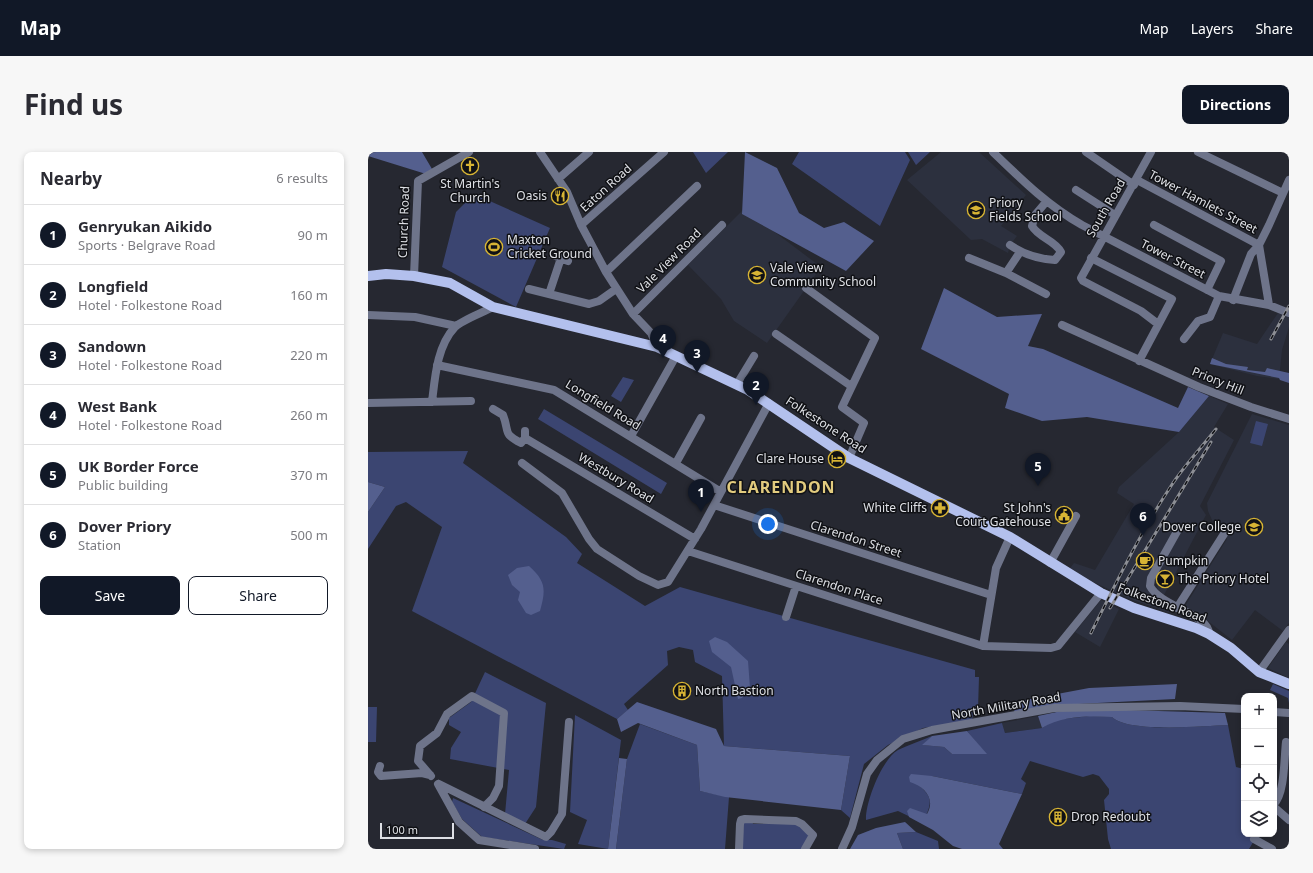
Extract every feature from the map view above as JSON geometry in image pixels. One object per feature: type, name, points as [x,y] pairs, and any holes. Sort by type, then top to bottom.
[{"type":"main road","name":"Folkestone Road","points":[[368,276],[386,274],[414,276],[450,282],[494,307],[657,346],[737,384],[769,403],[848,458],[1010,537],[1102,594],[1121,603],[1196,628],[1209,634],[1231,648],[1259,672],[1289,684]]},
{"type":"street","name":"Church Road","points":[[414,276],[418,182],[469,152]]},
{"type":"street","points":[[540,152],[574,207],[581,225],[616,290],[633,314],[651,333],[657,346]]},
{"type":"street","points":[[558,179],[589,152]]},
{"type":"street","name":"Eaton Road","points":[[581,225],[664,152]]},
{"type":"street","name":"Tower Street","points":[[994,152],[1046,202],[1104,237],[1219,296],[1233,300],[1269,305],[1289,313]]},
{"type":"street","name":"Tower Hamlets Street","points":[[1086,152],[1135,182],[1259,245]]},
{"type":"street","name":"South Road","points":[[1151,152],[1081,275],[1081,278],[1083,281],[1141,312],[1158,324]]},
{"type":"street","points":[[1198,152],[1283,193]]},
{"type":"street","points":[[1233,300],[1251,254],[1259,245],[1289,180]]},
{"type":"street","points":[[606,272],[697,186]]},
{"type":"street","points":[[1076,190],[1116,215]]},
{"type":"street","points":[[1010,244],[1020,252],[1054,260],[1061,252],[1059,248],[1032,226],[1035,215],[1046,202]]},
{"type":"street","name":"Vale View Road","points":[[633,314],[722,225]]},
{"type":"street","points":[[1154,225],[1221,261],[1207,290]]},
{"type":"street","points":[[1259,245],[1269,305]]},
{"type":"street","points":[[1006,273],[1020,252]]},
{"type":"street","points":[[549,294],[564,260],[553,255]]},
{"type":"street","points":[[969,258],[1006,273],[1046,294]]},
{"type":"street","points":[[1091,258],[1172,299],[1138,361]]},
{"type":"street","points":[[806,288],[875,338],[842,407],[864,423],[848,458]]},
{"type":"street","points":[[529,289],[592,304],[616,290]]},
{"type":"street","points":[[1184,339],[1198,321],[1210,317],[1219,296]]},
{"type":"street","points":[[432,402],[437,365],[444,344],[456,326],[494,307]]},
{"type":"street","points":[[368,315],[415,317],[456,326]]},
{"type":"street","name":"Priory Hill","points":[[1062,325],[1138,361],[1236,402],[1289,419]]},
{"type":"street","points":[[776,334],[851,386]]},
{"type":"street","points":[[631,436],[676,356]]},
{"type":"street","points":[[737,384],[754,356]]},
{"type":"street","name":"Longfield Road","points":[[437,365],[554,390],[676,463],[721,492]]},
{"type":"street","points":[[368,402],[470,402]]},
{"type":"street","points":[[522,463],[562,493],[588,539],[597,549],[658,585],[668,582],[688,551],[769,403]]},
{"type":"street","name":"Westbury Road","points":[[493,409],[503,415],[507,434],[524,437],[695,539]]},
{"type":"street","points":[[676,463],[701,418]]},
{"type":"street","name":"Clarendon Street","points":[[714,505],[992,594]]},
{"type":"street","points":[[1050,562],[1076,516]]},
{"type":"street","points":[[1179,528],[1149,582],[1156,594],[1206,625],[1209,630],[1209,634]]},
{"type":"street","points":[[1177,608],[1224,534]]},
{"type":"street","points":[[983,646],[996,568],[1010,537]]},
{"type":"street","name":"Clarendon Place","points":[[688,551],[983,646],[1051,648],[1058,646],[1102,594]]},
{"type":"street","points":[[786,617],[796,586]]},
{"type":"street","points":[[1192,616],[1196,622],[1196,628]]},
{"type":"street","points":[[1259,672],[1288,635]]},
{"type":"street","points":[[484,807],[493,798],[499,786],[504,713],[472,696],[446,714],[437,733],[420,746],[418,760],[439,784],[460,822],[479,840],[535,849]]},
{"type":"street","name":"North Military Road","points":[[842,849],[852,827],[868,774],[874,765],[896,744],[916,735],[1054,708],[1180,706],[1241,709]]},
{"type":"street","points":[[1277,712],[1289,714]]},
{"type":"street","points":[[439,784],[546,837],[551,832],[562,814],[569,722]]},
{"type":"street","points":[[1276,801],[1280,793],[1286,742]]},
{"type":"street","points":[[380,766],[378,772],[381,776],[413,773],[422,773],[431,776]]},
{"type":"street","points":[[1277,810],[1289,820]]},
{"type":"street","points":[[739,849],[740,824],[741,820],[745,819],[796,821],[802,824],[813,836],[805,849]]},
{"type":"street","points":[[1254,839],[1272,849]]},
{"type":"shaded area","points":[[368,152],[422,152],[432,169],[426,174],[368,156]]},
{"type":"shaded area","points":[[693,152],[728,152],[706,173]]},
{"type":"shaded area","points":[[745,152],[777,168],[799,213],[824,228],[844,222],[874,241],[846,271],[742,214]]},
{"type":"shaded area","points":[[799,152],[905,152],[910,160],[880,226],[792,164]]},
{"type":"shaded area","points":[[908,152],[930,152],[916,165]]},
{"type":"shaded area","name":"Priory Fields School","points":[[941,152],[979,152],[1026,195],[1001,226],[1017,236],[1010,245],[1008,253],[982,239],[971,240],[907,180]]},
{"type":"shaded area","name":"Maxton Cricket Ground","points":[[474,194],[550,228],[516,307],[442,267],[456,212]]},
{"type":"shaded area","name":"Vale View Community School","points":[[744,209],[821,267],[767,343],[734,321],[721,299],[688,265]]},
{"type":"shaded area","points":[[944,288],[997,317],[1042,314],[1028,346],[1043,349],[1178,408],[1188,387],[1209,396],[1179,432],[1087,417],[1042,421],[1005,408],[1009,394],[921,349]]},
{"type":"shaded area","points":[[1278,313],[1289,317],[1289,327],[1282,350],[1279,379],[1257,376],[1210,364],[1223,333],[1257,344]]},
{"type":"shaded area","points":[[1212,358],[1226,364],[1248,367],[1247,370],[1265,372],[1267,368],[1289,373],[1289,383],[1280,380],[1279,378],[1210,364]]},
{"type":"shaded area","points":[[623,377],[634,380],[621,402],[611,396]]},
{"type":"shaded area","points":[[1209,396],[1228,404],[1214,427],[1234,440],[1200,506],[1206,515],[1164,595],[1158,590],[1156,580],[1148,598],[1171,613],[1130,599],[1091,581],[1070,568],[1074,563],[1095,570],[1134,504],[1117,493],[1119,487],[1179,432]]},
{"type":"shaded area","points":[[544,409],[667,483],[661,494],[538,419]]},
{"type":"shaded area","name":"Dover College","points":[[1252,414],[1289,425],[1289,623],[1283,631],[1255,610],[1232,640],[1204,618],[1186,609],[1185,606],[1227,539],[1212,520],[1208,511],[1207,503]]},
{"type":"shaded area","points":[[1256,421],[1268,424],[1262,446],[1250,443]]},
{"type":"shaded area","points":[[468,451],[463,463],[566,537],[582,554],[577,563],[645,606],[680,587],[975,670],[975,677],[979,677],[978,709],[974,708],[972,720],[923,728],[888,745],[864,764],[850,818],[841,810],[850,756],[724,746],[722,676],[695,662],[693,650],[679,647],[667,651],[668,665],[624,704],[628,710],[617,719],[412,611],[442,527],[406,502],[396,506],[368,549],[368,512],[385,487],[368,482],[368,452]]},
{"type":"shaded area","points":[[368,482],[385,487],[368,512]]},
{"type":"shaded area","points":[[529,566],[535,571],[542,581],[544,591],[540,611],[531,615],[526,613],[518,600],[520,592],[512,585],[508,575],[517,568]]},
{"type":"shaded area","points":[[1101,600],[1119,609],[1100,647],[1075,632]]},
{"type":"shaded area","points":[[715,637],[727,642],[748,661],[750,688],[742,698],[738,699],[731,667],[712,652],[709,641]]},
{"type":"shaded area","points":[[1286,642],[1289,644],[1289,678],[1268,668]]},
{"type":"shaded area","points":[[485,672],[546,703],[536,807],[525,824],[505,814],[509,770],[450,759],[451,748],[461,732],[449,725],[449,718],[471,702]]},
{"type":"shaded area","points":[[1177,684],[1175,699],[1059,705],[1014,713],[1015,702],[1089,688]]},
{"type":"shaded area","points":[[1273,684],[1289,691],[1289,703],[1288,698],[1270,690]]},
{"type":"shaded area","points":[[637,702],[716,729],[724,746],[850,756],[841,810],[725,797],[700,791],[697,745],[638,723],[621,732],[617,719]]},
{"type":"shaded area","points":[[368,707],[377,707],[376,742],[368,742]]},
{"type":"shaded area","points":[[1092,709],[1225,713],[1228,725],[1149,727],[1121,722],[1112,717],[1076,717],[1059,721],[1042,728],[1038,716],[1066,710]]},
{"type":"shaded area","points":[[575,715],[621,740],[608,849],[578,844],[587,820],[570,812]]},
{"type":"shaded area","points":[[1038,716],[1042,728],[1005,733],[1002,723]]},
{"type":"shaded area","points":[[1090,716],[1112,717],[1121,722],[1149,727],[1228,725],[1236,767],[1241,768],[1241,837],[1256,837],[1249,849],[1111,849],[1108,839],[1104,800],[1109,794],[1109,789],[1099,776],[1093,774],[1083,777],[1030,761],[1021,779],[1026,783],[1022,794],[932,776],[917,784],[927,793],[930,802],[923,823],[898,811],[866,820],[868,803],[876,782],[886,762],[898,750],[932,736],[923,745],[944,747],[952,754],[986,754],[967,731],[1002,723],[1005,733],[1042,728],[1054,720]]},
{"type":"shaded area","points":[[640,724],[697,745],[700,791],[729,797],[725,849],[616,849],[627,759]]},
{"type":"shaded area","points":[[967,731],[987,754],[952,754],[944,747],[922,745],[932,736]]},
{"type":"shaded area","points":[[619,758],[627,759],[616,849],[608,849]]},
{"type":"shaded area","points":[[911,774],[932,776],[1022,794],[999,844],[1003,849],[962,849],[953,846],[933,830],[909,817],[907,811],[910,808],[927,814],[930,803],[924,790],[910,782],[909,777]]},
{"type":"shaded area","points":[[453,798],[543,840],[552,840],[566,844],[564,849],[482,837],[462,819],[452,802]]},
{"type":"shaded area","points":[[752,821],[753,824],[796,823],[810,836],[801,849],[741,849],[744,822]]},
{"type":"shaded area","points":[[905,822],[916,832],[897,833],[903,849],[850,849],[858,835],[876,828]]},
{"type":"shaded area","points":[[916,832],[938,841],[939,849],[903,849],[897,833]]},
{"type":"railway","points":[[1271,339],[1289,306]]},
{"type":"railway","points":[[1091,633],[1129,558],[1171,486],[1181,471],[1216,429]]},
{"type":"railway","points":[[1110,608],[1211,442]]},
{"type":"place","name":"St Martin's Church","points":[[470,166]]},
{"type":"place","name":"Oasis","points":[[560,196]]},
{"type":"place","name":"Priory Fields School","points":[[976,210]]},
{"type":"place","name":"Maxton Cricket Ground","points":[[494,247]]},
{"type":"place","name":"Vale View Community School","points":[[757,275]]},
{"type":"place","name":"West Bank","points":[[663,358]]},
{"type":"place","name":"Sandown","points":[[697,373]]},
{"type":"place","name":"Longfield","points":[[756,405]]},
{"type":"place","name":"Clare House","points":[[837,459]]},
{"type":"place","name":"UK Border Force","points":[[1038,486]]},
{"type":"place","name":"White Cliffs","points":[[940,508]]},
{"type":"place","name":"Genryukan Aikido","points":[[701,512]]},
{"type":"place","name":"St John's Court Gatehouse","points":[[1064,515]]},
{"type":"place","name":"Dover College","points":[[1254,527]]},
{"type":"place","name":"Dover Priory","points":[[1143,536]]},
{"type":"place","name":"Pumpkin","points":[[1145,561]]},
{"type":"place","name":"The Priory Hotel","points":[[1165,579]]},
{"type":"place","name":"North Bastion","points":[[682,691]]},
{"type":"place","name":"Drop Redoubt","points":[[1058,817]]},
{"type":"district","name":"CLARENDON","points":[[781,487]]}]
